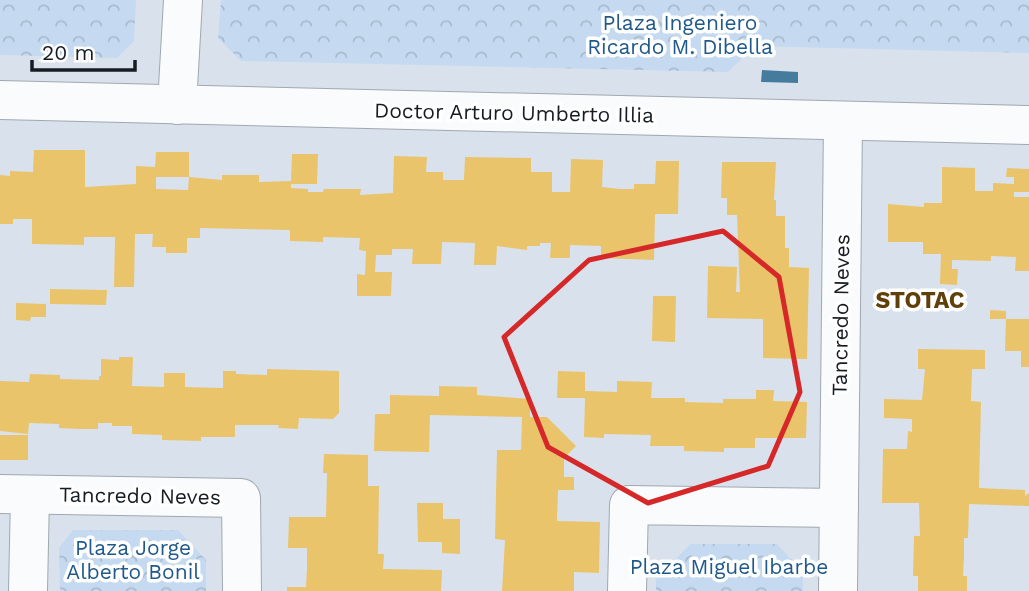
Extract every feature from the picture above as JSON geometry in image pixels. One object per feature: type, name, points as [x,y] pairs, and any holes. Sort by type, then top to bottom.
[{"type":"street","points":[[177,105],[183,0]]},
{"type":"street","name":"Doctor Arturo Umberto Illia","points":[[0,100],[1029,125]]},
{"type":"street","name":"Tancredo Neves","points":[[838,591],[843,121]]},
{"type":"street","name":"Tancredo Neves","points":[[28,591],[15,494],[241,498],[242,591]]},
{"type":"street","points":[[627,591],[629,505],[839,509]]},
{"type":"highlighted area","points":[[723,231],[779,277],[800,392],[768,466],[648,503],[548,447],[504,337],[589,260]]},
{"type":"green space","points":[[0,0],[136,0],[134,41],[117,58],[0,55]]},
{"type":"green space","name":"Plaza Ingeniero Ricardo M. Dibella","points":[[221,0],[1029,0],[1029,53],[755,46],[728,72],[241,61],[218,38]]},
{"type":"green space","name":"Plaza Jorge Alberto Bonil","points":[[73,530],[178,530],[206,560],[206,591],[60,591],[59,548]]},
{"type":"green space","name":"Plaza Miguel Ibarbe","points":[[690,544],[777,544],[803,572],[803,591],[656,591],[656,580]]},
{"type":"building: Viviendas","points":[[34,150],[85,150],[85,187],[136,184],[136,166],[155,167],[156,152],[189,152],[189,177],[222,180],[222,175],[259,175],[259,182],[291,181],[292,154],[318,154],[317,184],[291,184],[291,188],[308,189],[308,192],[361,189],[360,195],[393,193],[394,156],[427,157],[426,172],[443,172],[443,180],[464,180],[465,157],[531,158],[531,172],[552,172],[552,192],[570,192],[571,159],[603,160],[602,187],[620,189],[634,189],[634,184],[655,184],[656,161],[679,161],[678,214],[655,214],[654,260],[601,258],[601,246],[570,245],[570,258],[550,258],[551,243],[540,243],[540,246],[527,246],[527,250],[497,246],[496,265],[474,265],[475,243],[442,242],[441,264],[412,264],[413,249],[392,249],[392,255],[376,255],[375,272],[392,272],[391,296],[357,296],[357,274],[365,275],[366,251],[359,250],[360,238],[323,237],[323,242],[290,241],[290,230],[200,228],[200,238],[187,238],[187,253],[166,253],[166,247],[152,247],[153,234],[135,234],[134,287],[114,287],[115,237],[84,237],[84,245],[32,244],[32,219],[13,219],[13,224],[0,224],[0,175],[10,176],[10,171],[33,172]],"holes":[[[156,177],[189,177],[188,190],[156,189]]]},
{"type":"building: Viviendas","points":[[722,162],[776,162],[774,200],[776,216],[785,216],[785,248],[789,248],[789,267],[809,268],[807,359],[763,358],[763,319],[707,318],[708,266],[737,267],[736,292],[740,292],[737,215],[727,215],[727,198],[721,198]]},
{"type":"building: Viviendas","points":[[942,167],[975,168],[975,191],[993,191],[993,183],[1014,184],[1014,177],[1006,177],[1007,168],[1029,169],[1029,192],[1014,192],[1014,197],[1029,197],[1029,271],[1015,271],[1016,257],[991,256],[991,261],[952,260],[952,269],[958,269],[957,285],[940,284],[941,254],[923,254],[923,242],[888,242],[888,204],[924,207],[924,203],[942,203]]},
{"type":"building: Viviendas","points":[[50,289],[107,290],[106,305],[50,304]]},
{"type":"building: Viviendas","points":[[653,296],[676,296],[675,342],[652,341]]},
{"type":"building: Viviendas","points":[[16,303],[46,304],[46,317],[31,317],[30,321],[16,320]]},
{"type":"building: Viviendas","points":[[990,310],[1006,311],[1006,319],[990,319]]},
{"type":"building: Viviendas","points":[[1006,319],[1029,319],[1029,367],[1021,367],[1021,351],[1005,351]]},
{"type":"building: Viviendas","points":[[918,349],[985,350],[985,369],[972,369],[971,401],[981,402],[979,488],[1025,490],[1025,496],[1029,493],[1029,506],[969,504],[968,538],[964,538],[963,576],[967,576],[967,591],[918,591],[918,576],[913,576],[914,536],[920,536],[919,503],[882,503],[883,449],[907,449],[908,431],[912,432],[912,419],[884,418],[884,399],[922,400],[925,369],[918,369]]},
{"type":"building: Viviendas","points":[[119,357],[133,357],[132,386],[164,387],[164,373],[185,373],[185,387],[223,388],[223,371],[267,375],[267,369],[339,371],[339,413],[333,419],[299,418],[298,429],[278,428],[279,425],[235,425],[235,437],[201,437],[201,441],[162,440],[162,435],[132,434],[132,426],[112,426],[112,423],[98,423],[98,429],[80,429],[59,428],[59,424],[29,423],[28,434],[0,431],[0,381],[29,382],[30,374],[60,375],[60,379],[99,380],[101,359],[119,360]]},
{"type":"building: Viviendas","points":[[558,371],[585,372],[585,391],[617,392],[617,381],[652,382],[651,398],[685,398],[685,402],[723,403],[723,399],[756,399],[756,390],[774,390],[773,401],[807,402],[806,438],[755,438],[755,448],[724,448],[724,452],[684,451],[684,446],[650,446],[651,435],[604,434],[604,438],[584,437],[585,398],[557,398]]},
{"type":"building: Viviendas","points":[[439,386],[477,387],[477,395],[530,399],[530,417],[547,417],[576,446],[564,458],[564,477],[574,477],[574,490],[558,490],[557,521],[600,522],[599,573],[574,572],[574,591],[502,591],[505,540],[495,539],[497,450],[521,450],[522,417],[430,415],[429,452],[374,451],[375,414],[390,414],[390,395],[439,396]]},
{"type":"building: Viviendas","points":[[0,435],[28,435],[28,460],[0,460]]},
{"type":"building: Viviendas","points":[[324,454],[368,455],[368,486],[379,486],[378,554],[384,554],[383,569],[442,570],[441,591],[287,591],[287,587],[306,587],[307,568],[307,548],[288,548],[289,517],[326,517],[327,473],[323,473]]},
{"type":"building: Viviendas","points":[[417,503],[443,503],[443,519],[460,519],[460,554],[442,553],[442,542],[418,542]]},
{"type":"building: Público","points":[[762,70],[798,72],[798,83],[761,82]]},
{"type":"district","name":"STOTAC","points":[[920,300]]}]
